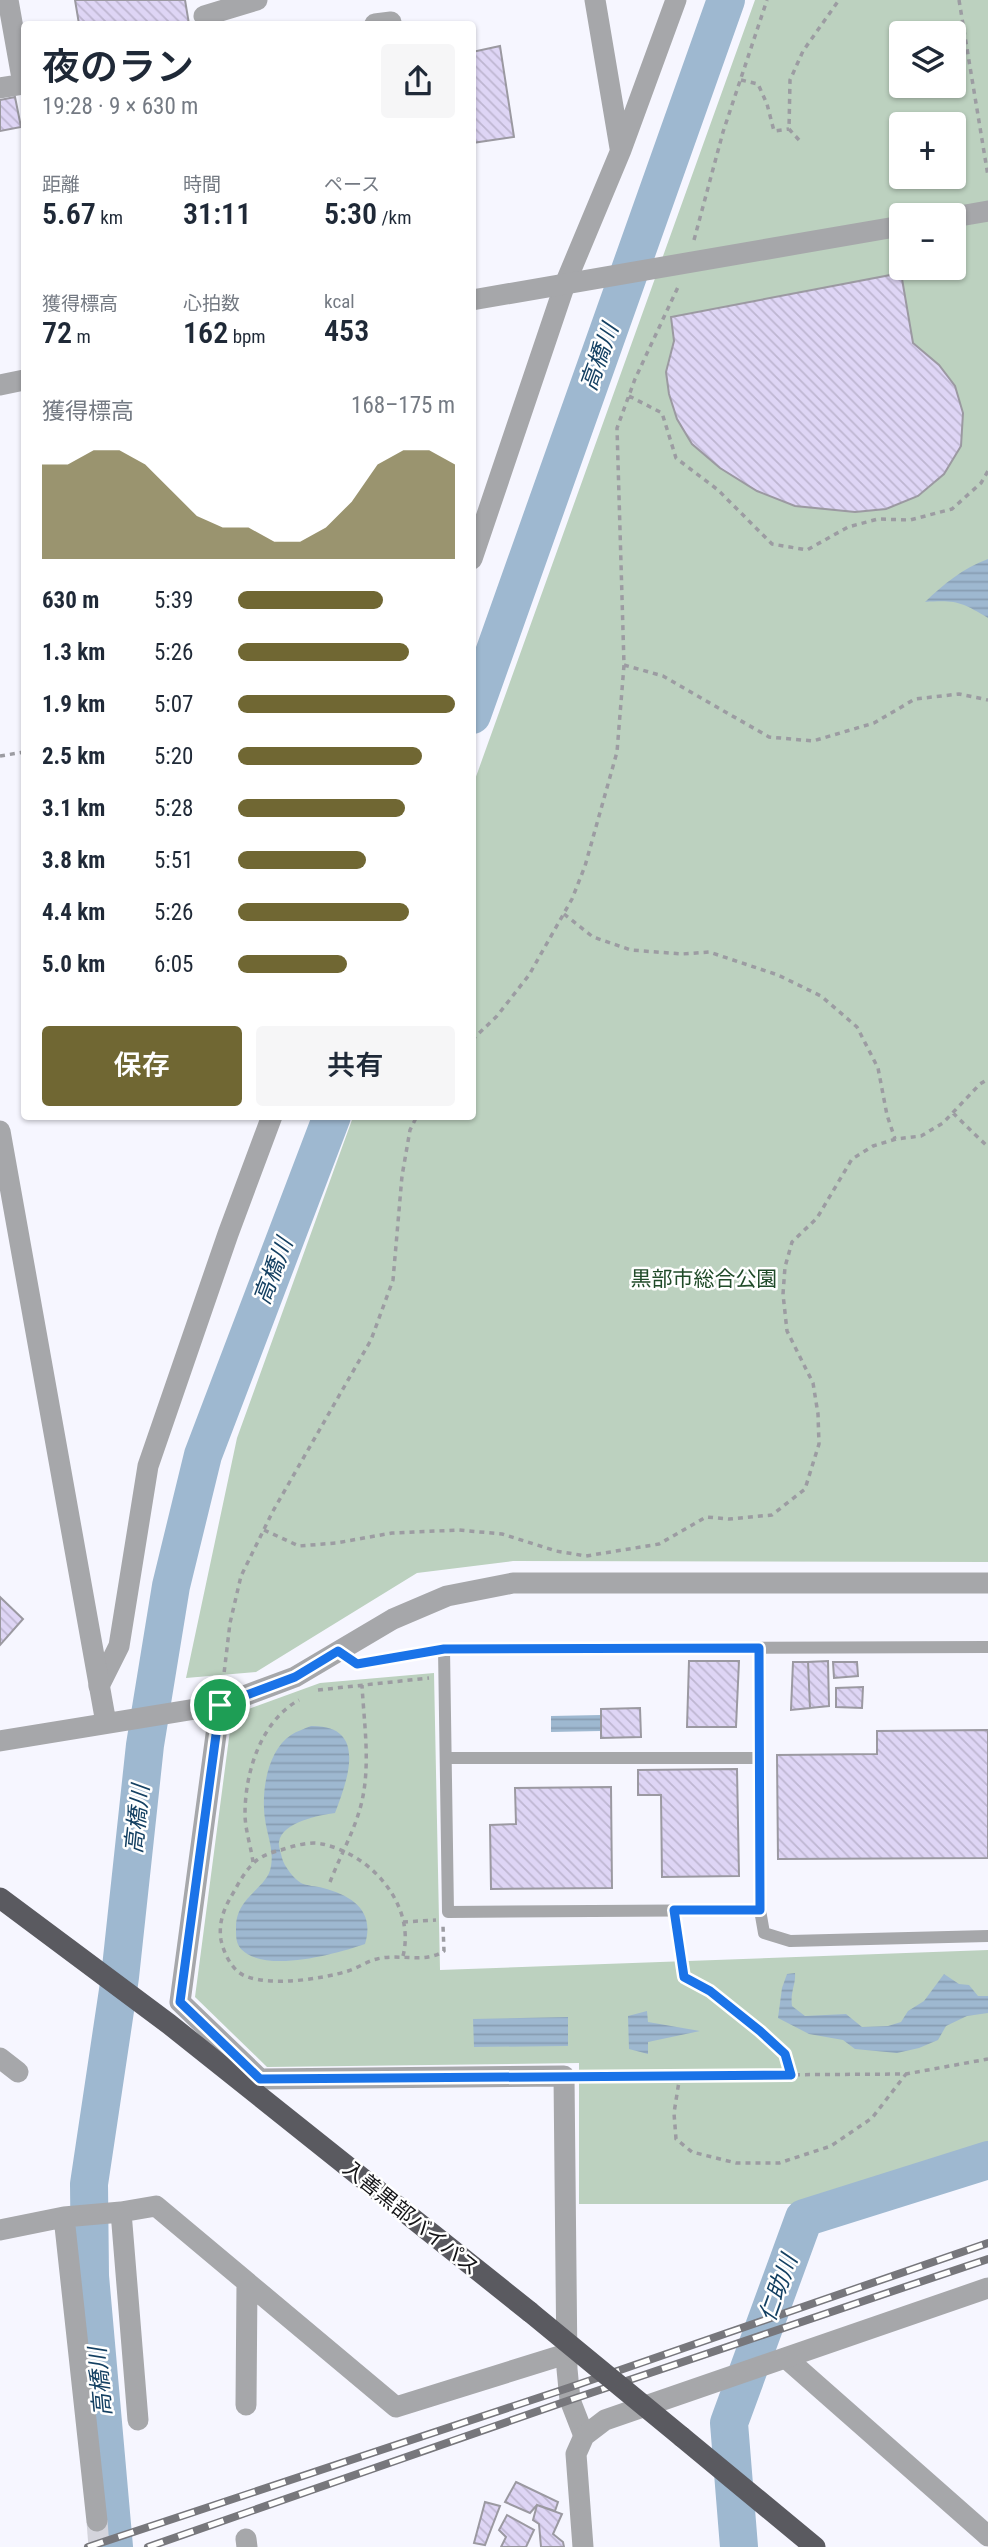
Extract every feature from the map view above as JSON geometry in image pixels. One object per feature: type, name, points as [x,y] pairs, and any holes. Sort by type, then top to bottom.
[{"type":"highway","name":"入善黒部バイパス","points":[[0,1898],[169,2024],[530,2312],[815,2547]]},
{"type":"street","points":[[8,0],[21,68]]},
{"type":"street","points":[[203,14],[257,0]]},
{"type":"street","points":[[595,0],[621,150]]},
{"type":"street","points":[[476,547],[565,284],[621,150],[676,0]]},
{"type":"street","points":[[0,88],[21,84]]},
{"type":"street","points":[[966,215],[988,211]]},
{"type":"street","points":[[476,299],[889,228]]},
{"type":"street","points":[[0,385],[21,381]]},
{"type":"street","points":[[99,1686],[119,1646],[148,1466],[271,1120]]},
{"type":"street","points":[[0,1131],[106,1723]]},
{"type":"street","points":[[0,1741],[211,1706],[295,1677],[393,1619],[447,1596],[513,1583],[988,1583]]},
{"type":"street","points":[[211,1706],[180,2002],[260,2079],[564,2076],[566,2354],[570,2400],[584,2436]]},
{"type":"street","points":[[0,2058],[18,2072]]},
{"type":"street","points":[[0,2230],[64,2217],[156,2206],[396,2407],[566,2354]]},
{"type":"street","points":[[121,2212],[138,2420]]},
{"type":"street","points":[[64,2217],[97,2521]]},
{"type":"street","points":[[246,2405],[247,2283]]},
{"type":"street","points":[[583,2547],[576,2454],[584,2436],[605,2420],[988,2288]]},
{"type":"street","points":[[786,2358],[988,2536]]},
{"type":"lane","points":[[338,1651],[357,1664],[444,1649],[988,1647]]},
{"type":"lane","points":[[759,1648],[760,1910],[764,1933],[790,1941],[988,1936]]},
{"type":"lane","points":[[444,1649],[448,1912],[760,1910]]},
{"type":"lane","points":[[446,1758],[759,1758]]},
{"type":"path","points":[[476,1036],[497,1016],[529,975],[564,914],[586,866],[617,752],[624,665],[617,428],[688,264],[723,132],[767,0]]},
{"type":"path","points":[[799,140],[789,129],[790,80],[803,51],[839,0]]},
{"type":"path","points":[[959,0],[988,176]]},
{"type":"path","points":[[740,80],[758,84],[774,131],[789,129]]},
{"type":"path","points":[[629,396],[662,413],[676,458],[718,490],[772,544],[807,550],[848,527],[878,519],[910,520],[952,509],[981,483],[988,471]]},
{"type":"path","points":[[624,665],[663,676],[769,737],[813,741],[874,723],[915,699],[959,694],[988,700]]},
{"type":"path","points":[[0,756],[21,752]]},
{"type":"path","points":[[564,914],[593,937],[631,950],[682,954],[709,952],[778,975],[821,996],[857,1027],[878,1068],[887,1115],[896,1139]]},
{"type":"path","points":[[264,1530],[299,1546],[336,1543],[392,1533],[459,1530],[502,1534],[556,1551],[586,1556],[659,1544],[682,1528],[706,1517],[729,1519],[772,1515],[805,1489],[819,1444],[813,1383],[787,1331],[783,1294],[785,1267],[792,1242],[817,1218],[852,1159],[873,1146],[896,1139],[922,1136],[943,1123],[988,1079]]},
{"type":"path","points":[[953,1112],[988,1147]]},
{"type":"path","points":[[211,1706],[241,1576],[371,1340],[393,1280],[402,1176],[410,1130],[415,1120]]},
{"type":"path","points":[[253,1863],[245,1814],[251,1770],[263,1735],[286,1707],[320,1689],[444,1676]]},
{"type":"path","points":[[330,1882],[362,1804],[367,1767],[362,1685]]},
{"type":"path","points":[[403,1922],[443,1920],[444,1951],[433,1959],[403,1956],[378,1958],[348,1971],[313,1978],[274,1980],[246,1977],[231,1965],[221,1940],[222,1911],[253,1863],[264,1855],[288,1847],[320,1843],[344,1850],[374,1870],[394,1894],[407,1941],[403,1956]]},
{"type":"path","points":[[674,1910],[684,1977],[710,1991],[760,2031],[785,2054],[791,2075]]},
{"type":"path","points":[[564,2076],[906,2074],[988,2059]]},
{"type":"path","points":[[680,2075],[674,2113],[676,2139],[692,2152],[736,2163],[779,2162],[831,2146],[872,2118],[906,2074]]},
{"type":"green space","name":"黒部市総合公園","points":[[755,0],[988,0],[988,1562],[513,1561],[417,1573],[256,1672],[186,1678],[237,1438],[352,1120],[476,1120],[476,777]]},
{"type":"green space","points":[[434,1673],[440,1970],[988,1950],[988,2144],[801,2204],[579,2204],[579,2063],[267,2067],[195,1997],[232,1715],[320,1683]]},
{"type":"water","points":[[988,559],[988,618],[958,603],[925,602],[954,577]]},
{"type":"water","points":[[601,1715],[601,1731],[551,1732],[551,1716]]},
{"type":"water","points":[[311,1726],[329,1728],[341,1734],[347,1744],[349,1756],[345,1785],[335,1813],[302,1821],[287,1829],[279,1842],[279,1848],[285,1865],[295,1879],[306,1885],[344,1895],[359,1907],[367,1922],[365,1944],[301,1960],[266,1960],[252,1956],[239,1947],[236,1937],[237,1918],[246,1901],[269,1874],[271,1866],[272,1854],[264,1797],[271,1761],[283,1742]]},
{"type":"water","points":[[795,1973],[792,2006],[805,2016],[846,2014],[862,2027],[888,2026],[901,2022],[908,2011],[924,2001],[944,1974],[959,1984],[969,1985],[978,1996],[988,1996],[988,2013],[967,2016],[946,2026],[938,2040],[919,2048],[897,2053],[855,2049],[843,2040],[809,2034],[778,2018],[787,1974]]},
{"type":"water","points":[[647,2011],[648,2022],[700,2031],[648,2042],[648,2054],[629,2049],[628,2016]]},
{"type":"water","points":[[568,2017],[568,2046],[474,2047],[473,2019]]},
{"type":"building","points":[[75,0],[185,0],[188,21],[78,21]]},
{"type":"building","points":[[500,46],[514,137],[476,142],[476,51]]},
{"type":"building","points":[[15,97],[21,127],[0,131],[0,100]]},
{"type":"building","points":[[889,275],[889,280],[902,280],[913,343],[939,365],[955,386],[963,413],[961,446],[944,474],[918,496],[886,509],[855,512],[795,506],[757,491],[720,468],[692,444],[677,419],[666,372],[674,341],[671,317]]},
{"type":"building","points":[[0,1597],[23,1619],[0,1645]]},
{"type":"building","points":[[689,1661],[739,1661],[736,1727],[687,1727]]},
{"type":"building","points":[[828,1661],[829,1706],[810,1708],[808,1662]]},
{"type":"building","points":[[793,1662],[808,1662],[810,1708],[791,1710]]},
{"type":"building","points":[[833,1662],[857,1662],[858,1676],[834,1678]]},
{"type":"building","points":[[863,1687],[862,1708],[836,1707],[836,1688]]},
{"type":"building","points":[[640,1708],[641,1737],[601,1738],[601,1709]]},
{"type":"building","points":[[988,1730],[988,1858],[778,1859],[777,1755],[877,1754],[877,1731]]},
{"type":"building","points":[[737,1769],[739,1876],[662,1877],[661,1795],[638,1795],[638,1770]]},
{"type":"building","points":[[611,1787],[612,1888],[491,1889],[490,1825],[516,1824],[515,1788]]},
{"type":"building","points":[[516,2482],[558,2502],[555,2511],[537,2505],[530,2513],[505,2502]]},
{"type":"building","points":[[485,2502],[500,2506],[485,2545],[474,2543]]},
{"type":"building","points":[[537,2505],[562,2514],[553,2534],[563,2542],[564,2547],[541,2547],[539,2524],[533,2520]]},
{"type":"building","points":[[507,2515],[534,2530],[526,2547],[501,2547],[506,2537],[499,2530]]},
{"type":"waterway","name":"高橋川","points":[[476,704],[726,0]]},
{"type":"waterway","name":"高橋川","points":[[114,2547],[90,2276],[89,2184],[120,1977],[145,1745],[171,1586],[203,1455],[330,1120]]},
{"type":"waterway","name":"仁助川","points":[[739,2547],[729,2423],[804,2218],[988,2160]]},
{"type":"tunnel","points":[[97,2521],[99,2547]]},
{"type":"railway","points":[[88,2547],[568,2388],[988,2243]]},
{"type":"railway","points":[[148,2547],[570,2400],[988,2259]]},
{"type":"route","points":[[759,1648],[760,1910],[674,1910],[684,1977],[710,1991],[760,2031],[785,2054],[791,2075],[260,2079],[180,2002],[220,1705],[295,1677],[338,1651],[357,1664],[444,1649],[759,1648]]}]
